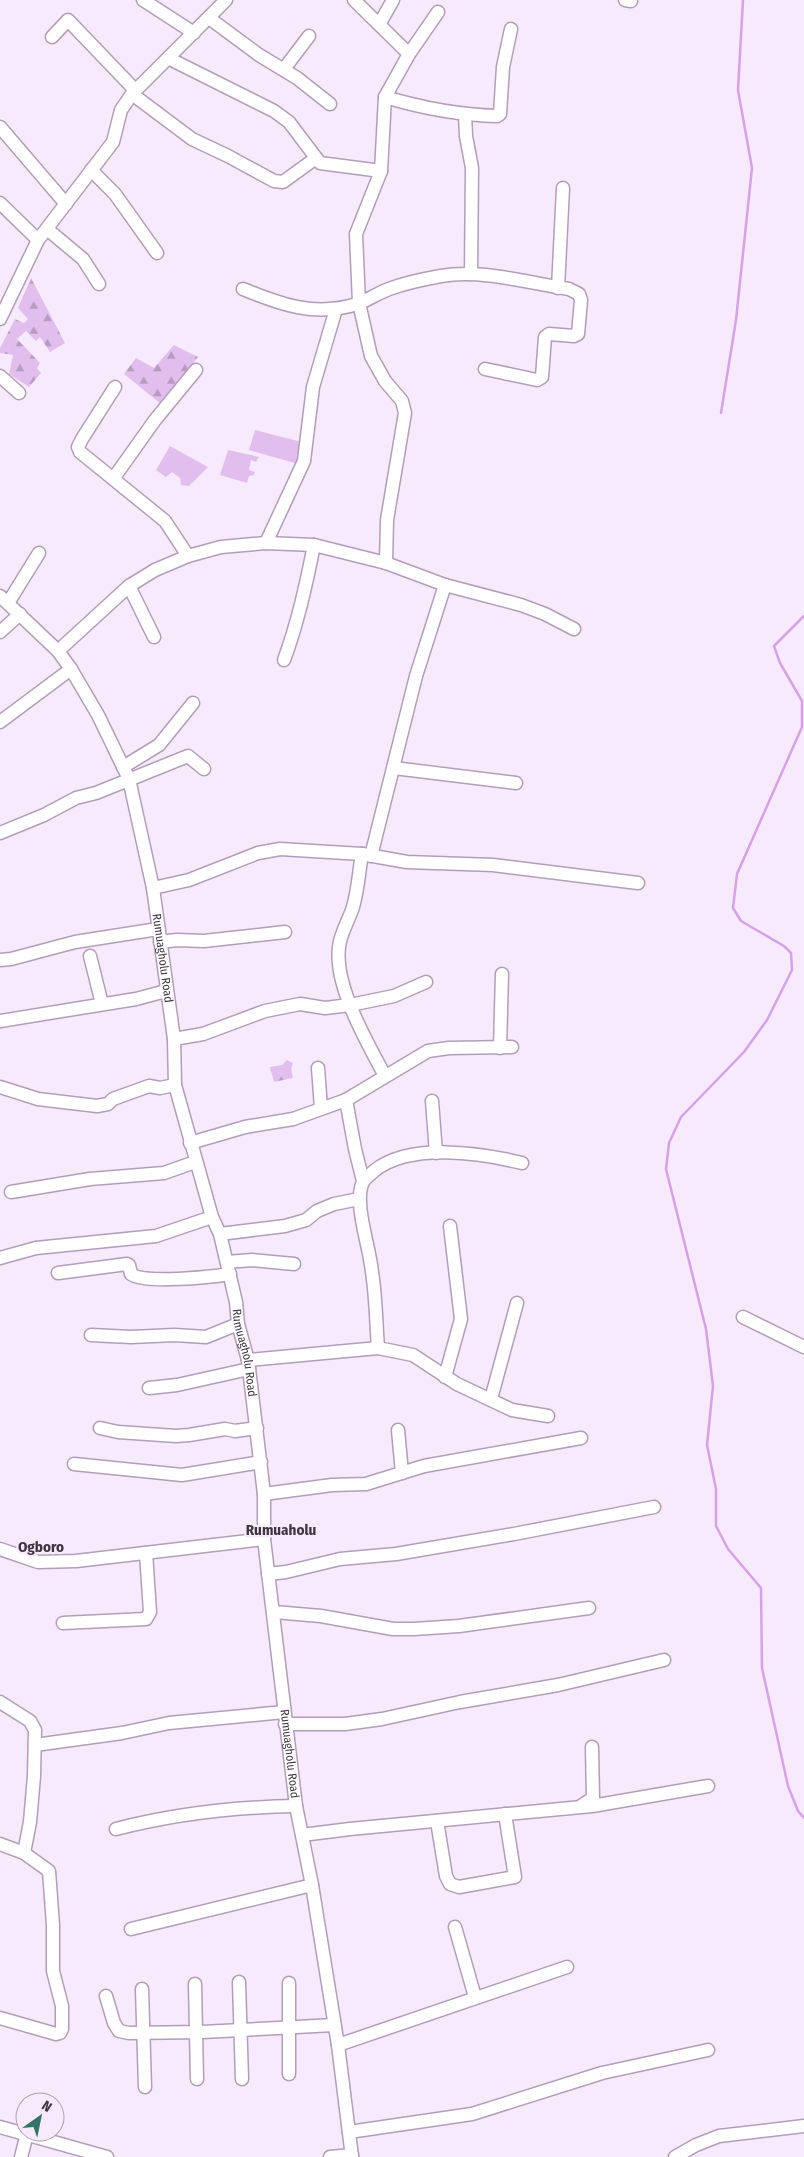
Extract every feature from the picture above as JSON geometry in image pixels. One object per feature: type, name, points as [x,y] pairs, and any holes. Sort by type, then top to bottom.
[{"type":"street","points":[[144,0],[194,33]]},
{"type":"street","points":[[0,319],[38,240],[113,142],[121,110],[133,92],[226,0]]},
{"type":"street","points":[[354,0],[380,23],[409,54]]},
{"type":"street","points":[[380,23],[393,0]]},
{"type":"street","points":[[386,563],[387,520],[405,413],[402,401],[385,381],[371,356],[359,303],[356,234],[381,171],[385,97],[409,54],[438,12]]},
{"type":"street","points":[[209,18],[259,55],[284,69],[330,104]]},
{"type":"street","points":[[52,37],[68,20],[133,92],[192,139],[228,156],[274,182],[283,182],[316,158]]},
{"type":"street","points":[[385,97],[424,108],[465,115],[497,116],[500,114],[503,67],[511,29]]},
{"type":"street","points":[[284,69],[309,36]]},
{"type":"street","points":[[168,58],[274,111],[290,122],[316,158],[326,165],[381,171]]},
{"type":"street","points":[[465,115],[466,136],[472,168],[471,273]]},
{"type":"street","points":[[0,127],[66,204]]},
{"type":"street","points":[[91,170],[115,194],[157,253]]},
{"type":"street","points":[[558,288],[563,188]]},
{"type":"street","points":[[0,203],[38,240]]},
{"type":"street","points":[[47,229],[83,259],[99,284]]},
{"type":"street","points":[[243,290],[290,307],[336,309],[359,303],[389,289],[440,276],[471,273],[576,291],[579,294],[581,300],[578,334],[574,336],[549,334],[545,337],[540,379],[537,380],[485,369]]},
{"type":"street","points":[[266,542],[304,461],[313,388],[336,309]]},
{"type":"street","points":[[113,479],[150,427],[196,370]]},
{"type":"street","points":[[0,376],[19,392]]},
{"type":"street","points":[[115,387],[78,447],[80,452],[165,521],[188,556]]},
{"type":"street","points":[[58,651],[129,586],[155,570],[188,556],[221,548],[266,542],[314,545],[386,563],[445,585],[521,605],[574,629]]},
{"type":"street","points":[[284,660],[296,628],[314,545]]},
{"type":"street","points":[[4,599],[39,553]]},
{"type":"street","points":[[385,1076],[363,1036],[350,1005],[339,964],[339,944],[354,904],[366,855],[394,768],[416,676],[445,585]]},
{"type":"street","points":[[129,586],[154,636]]},
{"type":"street","name":"Rumuagholu Road","points":[[4,599],[58,651],[98,715],[129,779],[153,888],[174,1039],[175,1085],[195,1162],[212,1217],[220,1234],[238,1324],[249,1365],[264,1494],[264,1539],[296,1806],[312,1885],[338,2044],[352,2156]]},
{"type":"street","points":[[0,632],[20,614]]},
{"type":"street","points":[[0,722],[71,670]]},
{"type":"street","points":[[123,767],[159,745],[193,703]]},
{"type":"street","points":[[0,832],[44,815],[76,798],[188,756],[204,769]]},
{"type":"street","points":[[394,768],[516,783]]},
{"type":"street","points":[[153,888],[189,880],[258,853],[280,849],[366,855],[407,862],[493,865],[638,883]]},
{"type":"street","points":[[0,960],[11,959],[75,942],[158,929]]},
{"type":"street","points":[[160,942],[176,940],[204,942],[285,932]]},
{"type":"street","points":[[90,956],[102,1004]]},
{"type":"street","points":[[190,1143],[245,1127],[293,1119],[346,1100],[366,1090],[385,1076],[428,1051],[449,1048],[506,1048],[502,974]]},
{"type":"street","points":[[174,1039],[203,1034],[265,1011],[300,1004],[325,1008],[350,1005],[394,996],[426,982]]},
{"type":"street","points":[[0,1021],[166,991]]},
{"type":"street","points":[[318,1068],[321,1108]]},
{"type":"street","points":[[0,1087],[46,1100],[97,1106],[108,1104],[113,1099],[149,1086],[160,1088],[175,1085]]},
{"type":"street","points":[[346,1100],[363,1181],[360,1199],[372,1272],[378,1348]]},
{"type":"street","points":[[432,1102],[436,1152]]},
{"type":"street","points":[[363,1181],[380,1166],[409,1157],[436,1152],[498,1158],[522,1164]]},
{"type":"street","points":[[11,1192],[90,1179],[164,1173],[195,1162]]},
{"type":"street","points":[[220,1234],[284,1226],[306,1220],[317,1211],[334,1204],[360,1199]]},
{"type":"street","points":[[0,1258],[36,1248],[156,1236],[212,1217]]},
{"type":"street","points":[[445,1377],[461,1319],[450,1226]]},
{"type":"street","points":[[58,1272],[127,1264],[131,1274],[142,1278],[172,1279],[228,1268],[252,1260],[294,1264]]},
{"type":"street","points":[[491,1399],[517,1304]]},
{"type":"street","points":[[743,1317],[804,1347]]},
{"type":"street","points":[[92,1335],[131,1337],[175,1334],[206,1337],[238,1324]]},
{"type":"street","points":[[149,1388],[177,1385],[249,1365],[378,1348],[413,1355],[445,1377],[512,1410],[548,1416]]},
{"type":"street","points":[[100,1428],[118,1432],[176,1436],[225,1429],[235,1431],[257,1428]]},
{"type":"street","points":[[398,1430],[402,1473]]},
{"type":"street","points":[[264,1494],[332,1485],[366,1484],[424,1466],[469,1456],[581,1438]]},
{"type":"street","points":[[74,1464],[182,1475],[261,1462]]},
{"type":"street","points":[[268,1574],[340,1560],[396,1554],[654,1507]]},
{"type":"street","points":[[0,1549],[38,1562],[76,1561],[264,1539]]},
{"type":"street","points":[[63,1623],[146,1619],[150,1612],[146,1554]]},
{"type":"street","points":[[274,1612],[321,1616],[393,1629],[414,1629],[459,1626],[589,1608]]},
{"type":"street","points":[[35,1745],[122,1733],[169,1723],[285,1718],[345,1724],[382,1719],[460,1702],[558,1685],[664,1660]]},
{"type":"street","points":[[0,1702],[34,1725],[35,1745],[30,1822],[24,1853]]},
{"type":"street","points":[[576,1808],[593,1798],[592,1747]]},
{"type":"street","points":[[302,1835],[576,1808],[708,1786]]},
{"type":"street","points":[[116,1829],[141,1822],[249,1807],[296,1806]]},
{"type":"street","points":[[437,1821],[446,1876],[450,1884],[459,1887],[515,1878],[504,1814]]},
{"type":"street","points":[[0,1844],[24,1853],[49,1871],[53,1925],[53,1971],[62,2006],[62,2029],[60,2033],[56,2034],[0,2018]]},
{"type":"street","points":[[131,1928],[312,1885]]},
{"type":"street","points":[[455,1926],[475,1997]]},
{"type":"street","points":[[338,2044],[567,1967]]},
{"type":"street","points":[[239,1982],[242,2029],[242,2079]]},
{"type":"street","points":[[289,1982],[289,2074]]},
{"type":"street","points":[[195,1984],[197,2079]]},
{"type":"street","points":[[142,1990],[146,2087]]},
{"type":"street","points":[[106,1996],[114,2023],[119,2031],[144,2033],[196,2032],[334,2025]]},
{"type":"street","points":[[349,2132],[472,2114],[602,2073],[708,2050]]},
{"type":"street","points":[[676,2157],[696,2145],[718,2136],[804,2126]]},
{"type":"street","points":[[0,2127],[15,2131]]},
{"type":"street","points":[[21,2157],[24,2142]]},
{"type":"street","points":[[48,2142],[78,2153],[107,2157]]},
{"type":"street","points":[[330,2157],[352,2156]]},
{"type":"green space","points":[[31,278],[65,343],[50,352],[40,337],[36,341],[26,331],[17,339],[40,363],[37,368],[41,373],[29,387],[9,374],[13,355],[0,353],[0,348],[15,319],[24,323],[28,319],[18,308]]},
{"type":"green space","points":[[174,345],[198,357],[161,404],[124,374],[136,358],[154,368]]},
{"type":"green space","points":[[255,430],[302,442],[298,464],[249,450]]},
{"type":"green space","points":[[170,446],[208,467],[189,486],[181,485],[180,478],[172,472],[166,477],[156,470]]},
{"type":"green space","points":[[228,450],[259,457],[256,462],[251,460],[249,470],[255,472],[254,475],[249,476],[247,483],[220,475]]},
{"type":"green space","points":[[287,1060],[293,1063],[291,1069],[293,1078],[274,1082],[270,1067],[282,1065]]},
{"type":"waterway","points":[[721,413],[736,320],[752,168],[738,90],[743,0]]},
{"type":"waterway","points":[[804,616],[774,646],[780,663],[802,701],[802,727],[737,874],[733,908],[741,921],[784,946],[791,953],[792,970],[767,1020],[744,1052],[681,1117],[669,1143],[666,1169],[706,1329],[713,1386],[707,1445],[716,1489],[716,1526],[728,1549],[761,1588],[762,1668],[788,1786],[798,1811],[804,1818]]},
{"type":"district","name":"Rumuaholu","points":[[281,1530]]},
{"type":"district","name":"Ogboro","points":[[41,1547]]}]
